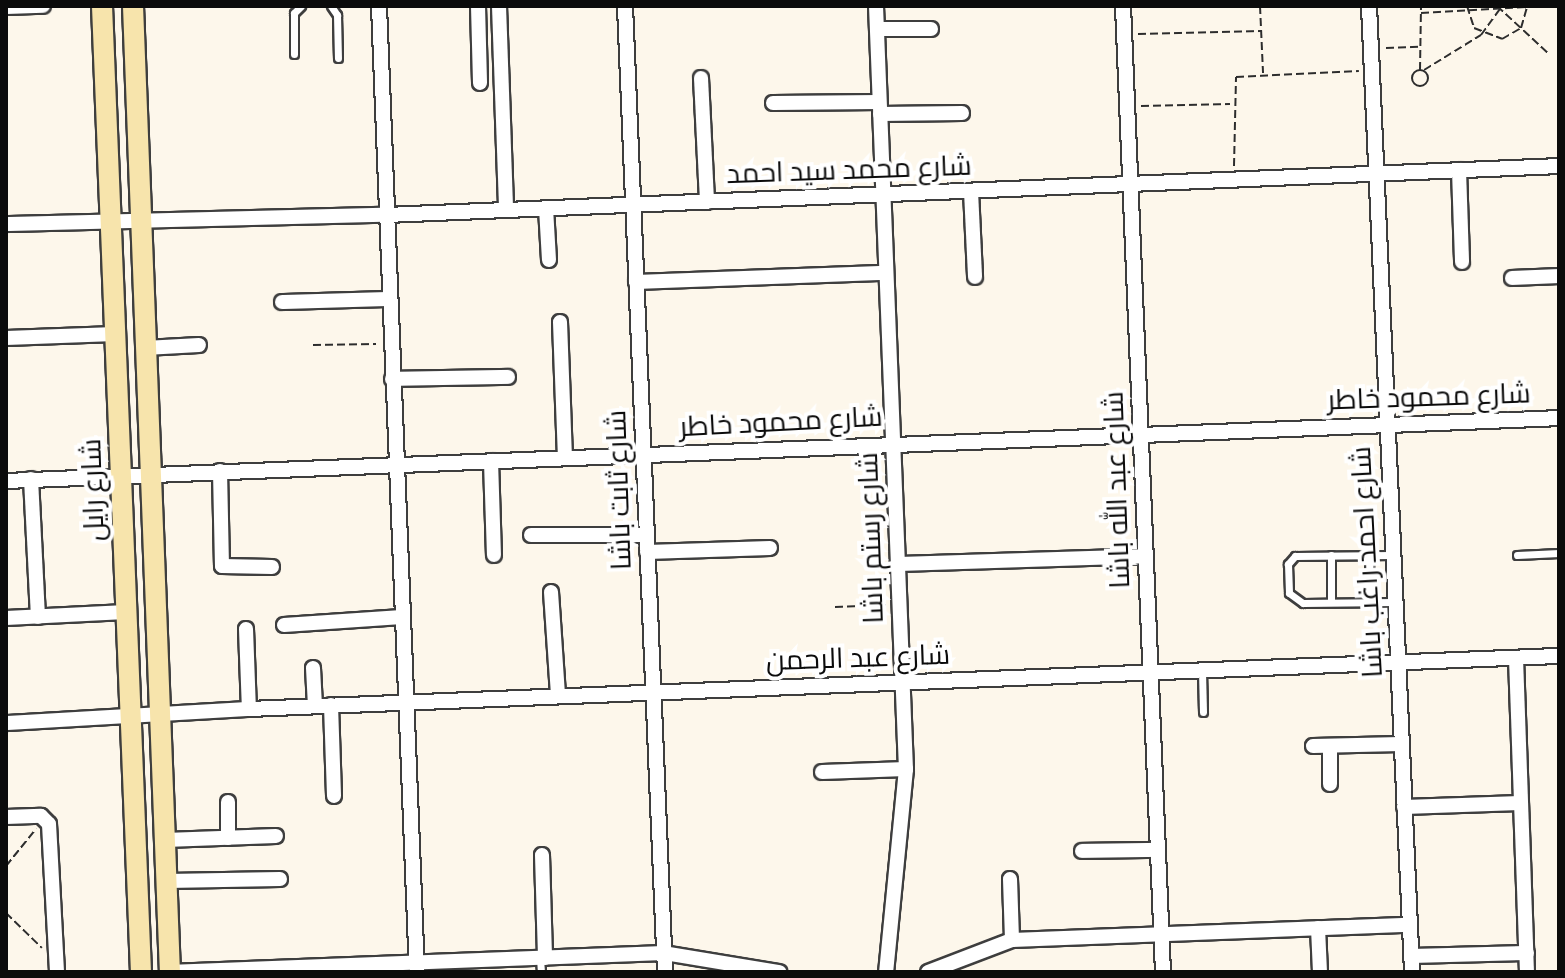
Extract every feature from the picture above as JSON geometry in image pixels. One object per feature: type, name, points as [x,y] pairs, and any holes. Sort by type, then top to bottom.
[{"type":"street","points":[[6,7],[43,6]]},
{"type":"street","name":"شارع رايل","points":[[102,6],[141,972]]},
{"type":"street","name":"شارع رايل","points":[[133,6],[169,972]]},
{"type":"street","points":[[379,6],[417,967]]},
{"type":"street","points":[[478,6],[480,83]]},
{"type":"street","points":[[499,6],[506,209]]},
{"type":"street","name":"شارع ثابت باشا","points":[[625,6],[665,972]]},
{"type":"street","name":"شارع رستم باشا","points":[[876,6],[906,769],[886,972]]},
{"type":"street","name":"شارع عبد الله باشا","points":[[1123,6],[1163,972]]},
{"type":"street","name":"شارع احمد راغب باشا","points":[[1369,6],[1412,972]]},
{"type":"street","points":[[877,29],[931,29]]},
{"type":"street","points":[[701,78],[707,202]]},
{"type":"street","points":[[773,103],[962,113]]},
{"type":"street","name":"شارع محمد سيد احمد","points":[[6,224],[386,215],[1559,166]]},
{"type":"street","points":[[1459,170],[1462,262]]},
{"type":"street","points":[[971,191],[975,277]]},
{"type":"street","points":[[546,208],[549,260]]},
{"type":"street","points":[[636,282],[886,273]]},
{"type":"street","points":[[1512,278],[1559,276]]},
{"type":"street","points":[[282,302],[389,299]]},
{"type":"street","points":[[560,322],[565,458]]},
{"type":"street","points":[[6,338],[115,334]]},
{"type":"street","points":[[145,348],[199,345]]},
{"type":"street","points":[[392,379],[508,377]]},
{"type":"street","name":"شارع محمود خاطر","points":[[6,481],[1559,418]]},
{"type":"street","points":[[491,461],[494,555]]},
{"type":"street","points":[[220,471],[222,566],[272,567]]},
{"type":"street","points":[[31,479],[38,617]]},
{"type":"street","points":[[531,535],[646,535]]},
{"type":"street","points":[[647,552],[770,548]]},
{"type":"street","points":[[898,564],[1146,556]]},
{"type":"street","points":[[551,592],[558,696]]},
{"type":"street","points":[[6,618],[126,612]]},
{"type":"street","points":[[284,625],[402,617]]},
{"type":"street","points":[[246,629],[249,709]]},
{"type":"street","name":"شارع عبد الرحمن","points":[[160,724],[249,709],[331,705],[1559,656]]},
{"type":"street","points":[[1516,658],[1527,972]]},
{"type":"street","points":[[313,668],[315,706]]},
{"type":"street","points":[[331,705],[334,796]]},
{"type":"street","points":[[6,723],[160,724]]},
{"type":"street","points":[[1313,746],[1401,744]]},
{"type":"street","points":[[1330,746],[1330,784]]},
{"type":"street","points":[[822,772],[906,769]]},
{"type":"street","points":[[228,802],[228,838]]},
{"type":"street","points":[[1404,807],[1520,803]]},
{"type":"street","points":[[6,817],[45,818],[56,967]]},
{"type":"street","points":[[165,840],[276,836]]},
{"type":"street","points":[[1082,851],[1158,850]]},
{"type":"street","points":[[542,855],[542,963]]},
{"type":"street","points":[[167,881],[280,879]]},
{"type":"street","points":[[1010,879],[1012,940]]},
{"type":"street","points":[[928,972],[1012,940],[1409,925]]},
{"type":"street","points":[[1318,928],[1320,972]]},
{"type":"street","points":[[169,972],[542,963],[664,953],[779,972]]},
{"type":"street","points":[[1411,956],[1527,953]]},
{"type":"lane","points":[[294,54],[294,13],[301,6]]},
{"type":"lane","points":[[331,6],[337,15],[338,58]]},
{"type":"lane","points":[[1517,555],[1559,553]]},
{"type":"lane","points":[[1331,555],[1331,602]]},
{"type":"lane","points":[[1369,555],[1370,602]]},
{"type":"lane","points":[[1392,555],[1295,556],[1288,564],[1292,599],[1394,602]]},
{"type":"lane","points":[[1202,671],[1203,712]]},
{"type":"path","points":[[1260,6],[1263,73]]},
{"type":"path","points":[[1421,6],[1422,70],[1481,35],[1500,7]]},
{"type":"path","points":[[1481,35],[1502,39],[1521,28],[1527,6]]},
{"type":"path","points":[[1421,13],[1543,6]]},
{"type":"path","points":[[1500,7],[1549,54]]},
{"type":"path","points":[[1467,8],[1481,35]]},
{"type":"path","points":[[1124,34],[1261,31]]},
{"type":"path","points":[[1371,49],[1420,47]]},
{"type":"path","points":[[1234,180],[1232,104],[1236,77],[1263,73],[1372,70]]},
{"type":"path","points":[[1127,106],[1232,104]]},
{"type":"path","points":[[313,345],[390,344]]},
{"type":"path","points":[[835,607],[899,605]]},
{"type":"path","points":[[6,866],[45,818]]},
{"type":"path","points":[[6,913],[56,967]]}]
